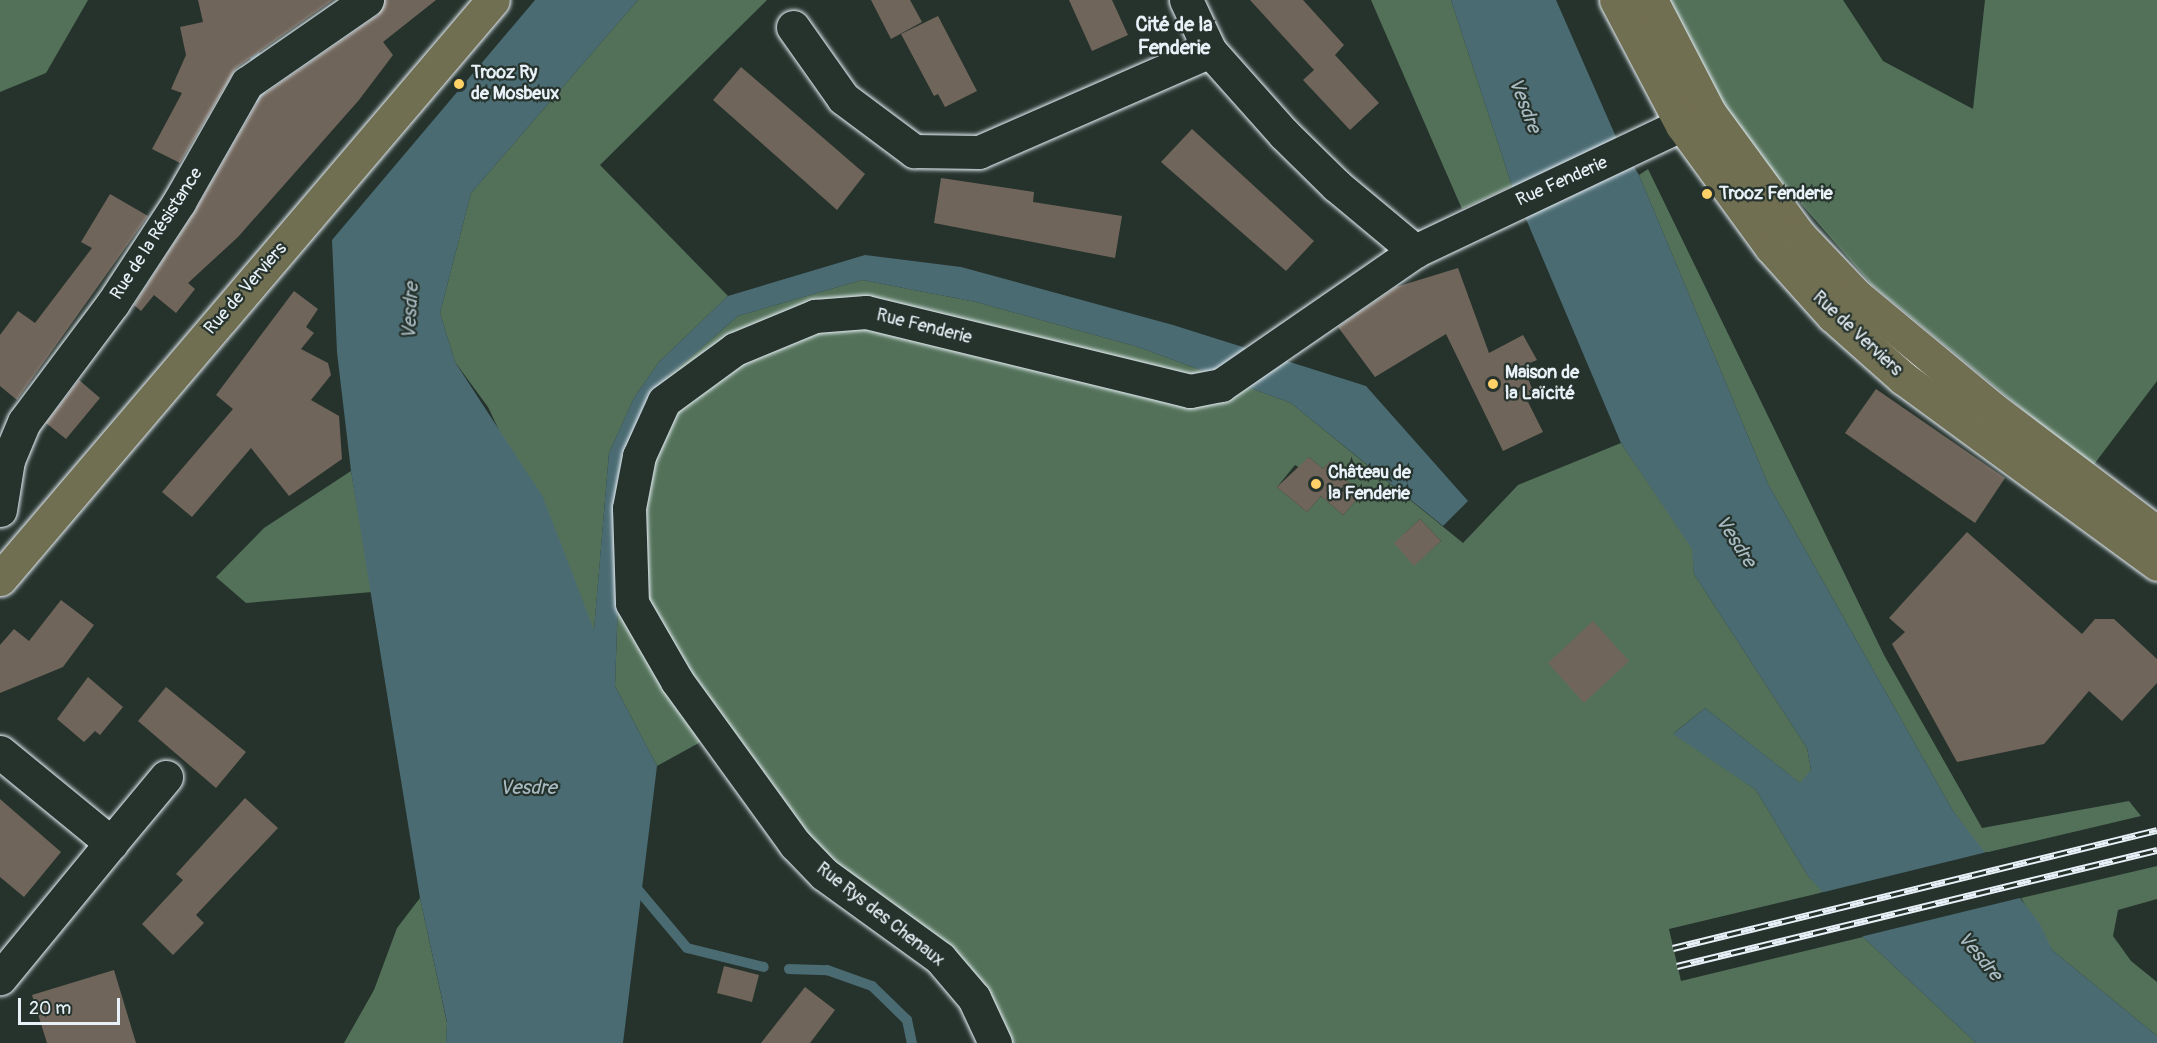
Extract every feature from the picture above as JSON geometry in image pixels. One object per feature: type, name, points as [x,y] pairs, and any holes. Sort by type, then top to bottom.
[{"type":"main road","name":"Rue de Verviers","points":[[0,576],[493,0]]},
{"type":"main road","name":"Rue de Verviers","points":[[1616,0],[1696,118],[1772,247],[1833,316],[1904,378],[2157,564]]},
{"type":"main road","name":"Rue de Verviers","points":[[1651,0],[1696,118],[1799,235],[1856,295],[1992,408],[2157,533]]},
{"type":"street","name":"Rue de la Résistance","points":[[0,510],[4,459],[24,422],[125,285],[256,77],[367,0]]},
{"type":"street","points":[[1185,0],[1210,51],[1337,186],[1415,250]]},
{"type":"street","points":[[793,27],[843,98],[914,151],[979,152],[1210,51]]},
{"type":"street","name":"Rue Fenderie","points":[[717,732],[677,681],[632,603],[628,567],[629,508],[639,456],[664,400],[702,370],[735,349],[816,316],[866,312],[1190,391],[1221,385],[1415,250],[1458,228],[1640,147],[1696,118]]},
{"type":"street","name":"Rue Rys des Chenaux","points":[[717,732],[795,844],[824,874],[940,958],[974,998],[994,1043]]},
{"type":"street","points":[[0,753],[111,843]]},
{"type":"street","points":[[0,978],[166,777]]},
{"type":"green space","points":[[0,0],[88,0],[46,73],[0,92]]},
{"type":"green space","points":[[638,0],[767,0],[600,165],[728,296],[659,362],[634,398],[609,453],[594,631],[488,407],[455,362],[440,313],[471,193]]},
{"type":"green space","points":[[1371,0],[1451,0],[1512,186],[1462,209]]},
{"type":"green space","points":[[1666,0],[1843,0],[1883,61],[1973,109],[1985,0],[2157,0],[2157,381],[2092,467],[1871,284],[1728,120]]},
{"type":"green space","points":[[1648,169],[1884,655],[1982,828],[2129,801],[2141,816],[1984,853],[1953,811],[1768,484],[1639,175]]},
{"type":"green space","points":[[862,280],[976,302],[1138,347],[1291,403],[1463,543],[1518,485],[1621,443],[1693,549],[1694,574],[1807,748],[1811,770],[1801,784],[1705,708],[1674,733],[1756,790],[1808,876],[1824,892],[1669,929],[1681,981],[1863,937],[1976,1043],[984,1043],[966,1000],[706,739],[657,766],[615,686],[623,459],[645,410],[670,375],[738,316]],"holes":[[[1309,457],[1323,469],[1330,461],[1360,496],[1343,515],[1321,496],[1307,512],[1277,487],[1295,465],[1300,468]],[[1420,519],[1441,541],[1414,565],[1404,534]]]},
{"type":"green space","points":[[351,471],[372,592],[246,603],[216,577],[264,528]]},
{"type":"green space","points":[[2157,866],[2157,899],[2118,910],[2113,936],[2131,961],[2157,982],[2157,1036],[2052,950],[2021,898]]},
{"type":"green space","points":[[420,898],[447,1023],[446,1043],[344,1043],[374,990],[397,928]]},
{"type":"water","name":"Vesdre","points":[[535,0],[638,0],[471,193],[440,313],[455,362],[543,497],[594,630],[609,453],[634,398],[659,362],[728,296],[865,255],[961,267],[1173,325],[1366,386],[1468,501],[1443,526],[1291,403],[1138,347],[976,302],[862,280],[738,316],[670,375],[645,410],[623,459],[615,686],[657,766],[623,1043],[446,1043],[447,1022],[420,898],[351,471],[337,352],[332,240]]},
{"type":"water","name":"Vesdre","points":[[1451,0],[1556,0],[1616,137],[1639,175],[1768,484],[1953,811],[2040,924],[2052,950],[2157,1036],[2157,1043],[1976,1043],[1863,937],[1808,876],[1756,790],[1673,734],[1705,708],[1800,783],[1811,770],[1807,748],[1694,574],[1692,549],[1621,443],[1512,186]]},
{"type":"pier","points":[[1987,852],[2024,897],[1860,937],[1820,893]]},
{"type":"building","points":[[198,0],[333,0],[236,68],[180,163],[152,149],[182,93],[171,89],[186,55],[180,27],[203,22]]},
{"type":"building","points":[[385,0],[436,0],[383,42],[393,55],[359,100],[238,237],[188,283],[195,289],[176,313],[154,295],[141,311],[134,305],[195,211],[261,96],[378,15]]},
{"type":"building","points":[[871,0],[910,0],[922,22],[891,39]]},
{"type":"building","points":[[1069,0],[1112,0],[1128,35],[1092,51]]},
{"type":"building","points":[[1250,0],[1303,0],[1344,45],[1335,55],[1379,103],[1350,130],[1303,80],[1314,70]]},
{"type":"building","points":[[938,16],[977,91],[945,107],[938,94],[934,96],[901,34]]},
{"type":"building","points":[[741,67],[865,174],[837,210],[713,100]]},
{"type":"building","points":[[1192,129],[1314,241],[1286,271],[1161,162]]},
{"type":"building","points":[[941,178],[1034,192],[1033,202],[1122,216],[1115,258],[934,223]]},
{"type":"building","points":[[110,194],[148,216],[17,400],[0,386],[0,335],[18,311],[35,323],[92,248],[81,242]]},
{"type":"building","points":[[1458,268],[1489,353],[1523,335],[1537,360],[1523,366],[1535,396],[1528,402],[1543,432],[1503,451],[1446,334],[1375,377],[1338,327],[1396,287]]},
{"type":"building","points":[[294,291],[318,309],[306,327],[314,333],[301,349],[328,363],[331,375],[311,400],[339,416],[342,459],[289,496],[251,448],[192,517],[162,492],[233,409],[216,395]]},
{"type":"building","points":[[79,380],[100,398],[66,439],[46,423]]},
{"type":"building","points":[[1876,389],[2005,478],[1975,523],[1845,433]]},
{"type":"building","name":"Château de la Fenderie","points":[[1309,457],[1323,469],[1330,461],[1360,496],[1343,515],[1321,496],[1307,512],[1277,487]]},
{"type":"building","points":[[1420,519],[1441,541],[1414,566],[1394,543]]},
{"type":"building","points":[[1967,532],[2082,634],[2095,619],[2114,619],[2157,659],[2157,683],[2122,721],[2089,691],[2044,744],[1957,762],[1892,644],[1905,632],[1889,618]]},
{"type":"building","points":[[61,600],[94,625],[63,667],[0,693],[0,645],[14,629],[29,641]]},
{"type":"building","points":[[1593,621],[1629,661],[1584,703],[1548,663]]},
{"type":"building","points":[[88,677],[123,707],[100,735],[95,731],[84,742],[57,719]]},
{"type":"building","points":[[166,687],[246,752],[216,788],[138,721]]},
{"type":"building","points":[[245,798],[278,828],[196,915],[204,923],[173,955],[142,924],[183,880],[176,874]]},
{"type":"building","points":[[0,799],[61,852],[24,897],[0,877]]},
{"type":"building","points":[[724,966],[759,975],[752,1002],[717,993]]},
{"type":"building","points":[[114,970],[136,1043],[47,1043],[32,995]]},
{"type":"building","points":[[805,987],[835,1010],[810,1043],[761,1043]]},
{"type":"waterway","points":[[253,42],[263,112]]},
{"type":"waterway","points":[[634,885],[687,948],[764,967]]},
{"type":"waterway","points":[[789,969],[827,970],[872,986],[907,1020],[912,1043]]},
{"type":"railway","points":[[1673,948],[2157,830]]},
{"type":"railway","points":[[1677,966],[2157,850]]},
{"type":"place","name":"Trooz Ry de Mosbeux","points":[[459,84]]},
{"type":"place","name":"Trooz Fenderie","points":[[1707,194]]},
{"type":"place","name":"Maison de la Laïcité","points":[[1493,384]]},
{"type":"place","name":"Château de la Fenderie","points":[[1316,484]]},
{"type":"district","name":"Cité de la Fenderie","points":[[1174,36]]}]
